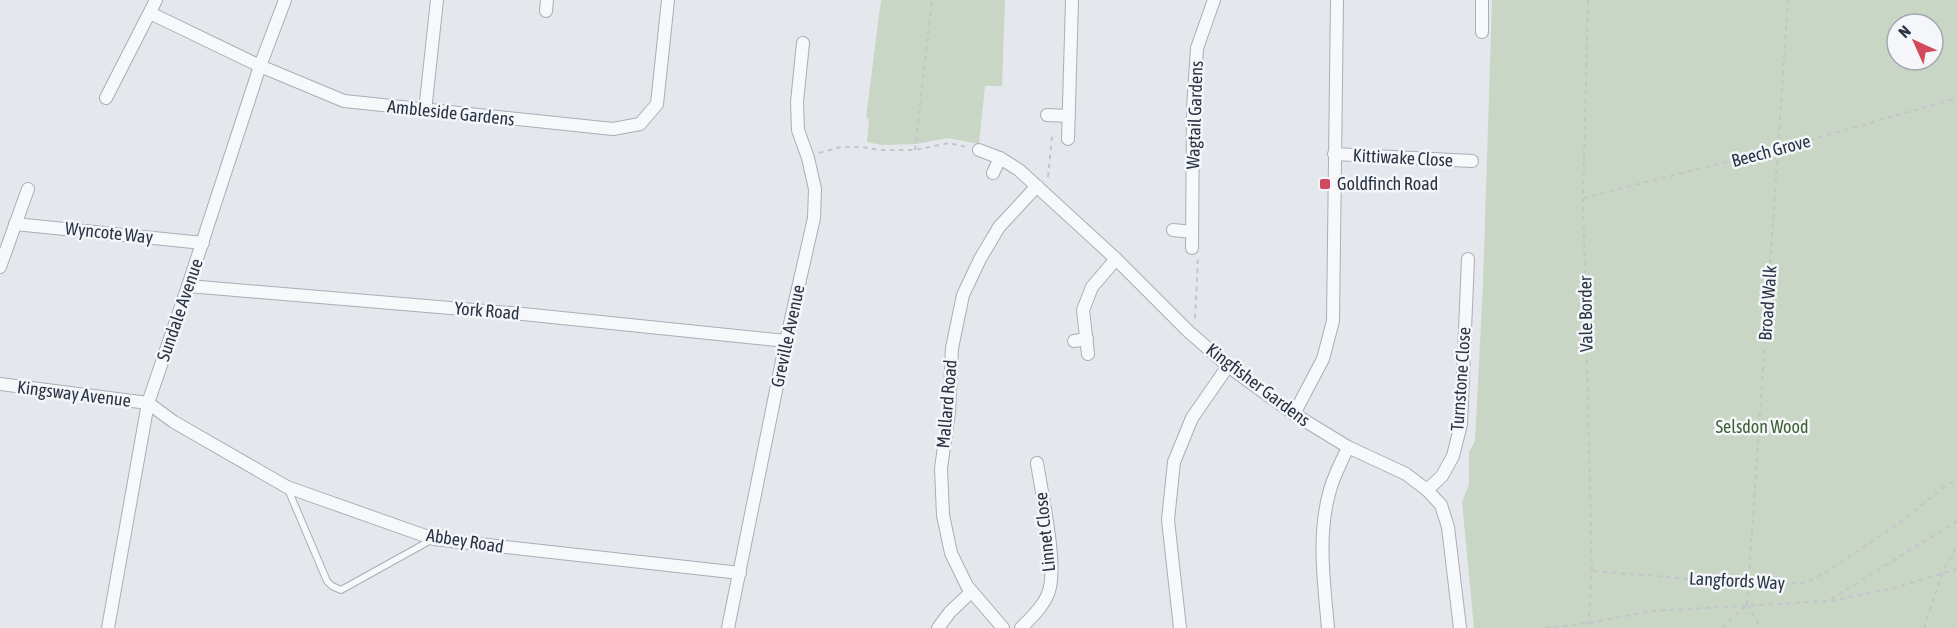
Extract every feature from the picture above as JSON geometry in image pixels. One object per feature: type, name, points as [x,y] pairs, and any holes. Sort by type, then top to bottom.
[{"type":"street","points":[[106,98],[156,0]]},
{"type":"street","name":"Sundale Avenue","points":[[108,628],[148,403],[260,66],[285,0]]},
{"type":"street","points":[[425,111],[437,0]]},
{"type":"street","name":"Ambleside Gardens","points":[[150,13],[260,66],[344,102],[614,129],[640,123],[657,104],[668,0]]},
{"type":"street","points":[[1068,139],[1072,0]]},
{"type":"street","name":"Wagtail Gardens","points":[[1192,248],[1197,48],[1214,0]]},
{"type":"street","points":[[1294,414],[1323,359],[1333,321],[1337,0]]},
{"type":"street","points":[[1482,0],[1482,32]]},
{"type":"street","name":"Greville Avenue","points":[[729,628],[786,341],[814,218],[815,189],[808,158],[798,130],[797,102],[803,43]]},
{"type":"street","points":[[1047,115],[1069,116]]},
{"type":"street","name":"Kingfisher Gardens","points":[[979,150],[1000,158],[1019,170],[1188,331],[1228,366],[1294,414],[1348,447],[1406,474],[1428,490],[1441,505],[1448,527],[1460,628]]},
{"type":"street","name":"Kittiwake Close","points":[[1334,154],[1472,161]]},
{"type":"street","points":[[993,173],[1000,158]]},
{"type":"street","name":"Mallard Road","points":[[1003,628],[970,592],[951,553],[943,515],[941,468],[949,412],[952,348],[963,295],[980,259],[999,227],[1036,186]]},
{"type":"street","points":[[0,267],[28,189]]},
{"type":"street","name":"Wyncote Way","points":[[15,224],[203,243]]},
{"type":"street","points":[[1173,230],[1192,232]]},
{"type":"street","name":"Turnstone Close","points":[[1428,490],[1442,476],[1453,456],[1461,424],[1468,259]]},
{"type":"street","points":[[1088,354],[1083,310],[1092,287],[1116,260]]},
{"type":"street","name":"York Road","points":[[188,286],[523,314],[786,341]]},
{"type":"street","points":[[1074,341],[1087,339]]},
{"type":"street","points":[[1180,628],[1168,520],[1174,462],[1192,417],[1228,366]]},
{"type":"street","name":"Kingsway Avenue","points":[[0,384],[148,403]]},
{"type":"street","name":"Abbey Road","points":[[148,403],[174,422],[287,487],[434,539],[740,573]]},
{"type":"street","points":[[1328,628],[1323,522],[1330,488],[1348,447]]},
{"type":"street","name":"Linnet Close","points":[[1021,628],[1041,606],[1050,588],[1051,561],[1037,463]]},
{"type":"street","points":[[938,628],[970,592]]},
{"type":"lane","points":[[287,487],[327,581],[341,590],[434,539]]},
{"type":"path","points":[[915,150],[932,0]]},
{"type":"path","name":"Vale Border","points":[[1588,0],[1583,198],[1592,571],[1588,628]]},
{"type":"path","name":"Broad Walk","points":[[1747,605],[1788,0]]},
{"type":"path","name":"Beech Grove","points":[[1583,198],[1778,149],[1957,98]]},
{"type":"path","points":[[1047,197],[1052,136],[1068,139]]},
{"type":"path","points":[[808,158],[841,147],[915,150],[949,143],[979,150]]},
{"type":"path","points":[[1188,331],[1196,314],[1198,249],[1192,248]]},
{"type":"path","name":"Langfords Way","points":[[1592,571],[1749,584],[1805,583],[1828,571],[1895,526],[1948,484],[1957,480]]},
{"type":"path","points":[[1828,601],[1957,521]]},
{"type":"path","points":[[1924,628],[1942,573],[1957,546]]},
{"type":"path","points":[[1545,628],[1653,611],[1828,601],[1893,588],[1957,569]]},
{"type":"path","points":[[1722,628],[1747,605]]},
{"type":"path","points":[[1747,605],[1761,628]]},
{"type":"green space","points":[[881,0],[1005,0],[1002,86],[985,86],[979,144],[948,138],[915,144],[881,145],[867,142],[869,119],[866,117]]},
{"type":"green space","name":"Selsdon Wood","points":[[1492,0],[1957,0],[1957,628],[1474,628],[1462,502],[1469,484],[1469,452],[1475,441],[1483,284]]},
{"type":"place","name":"Goldfinch Road","points":[[1325,184]]}]
